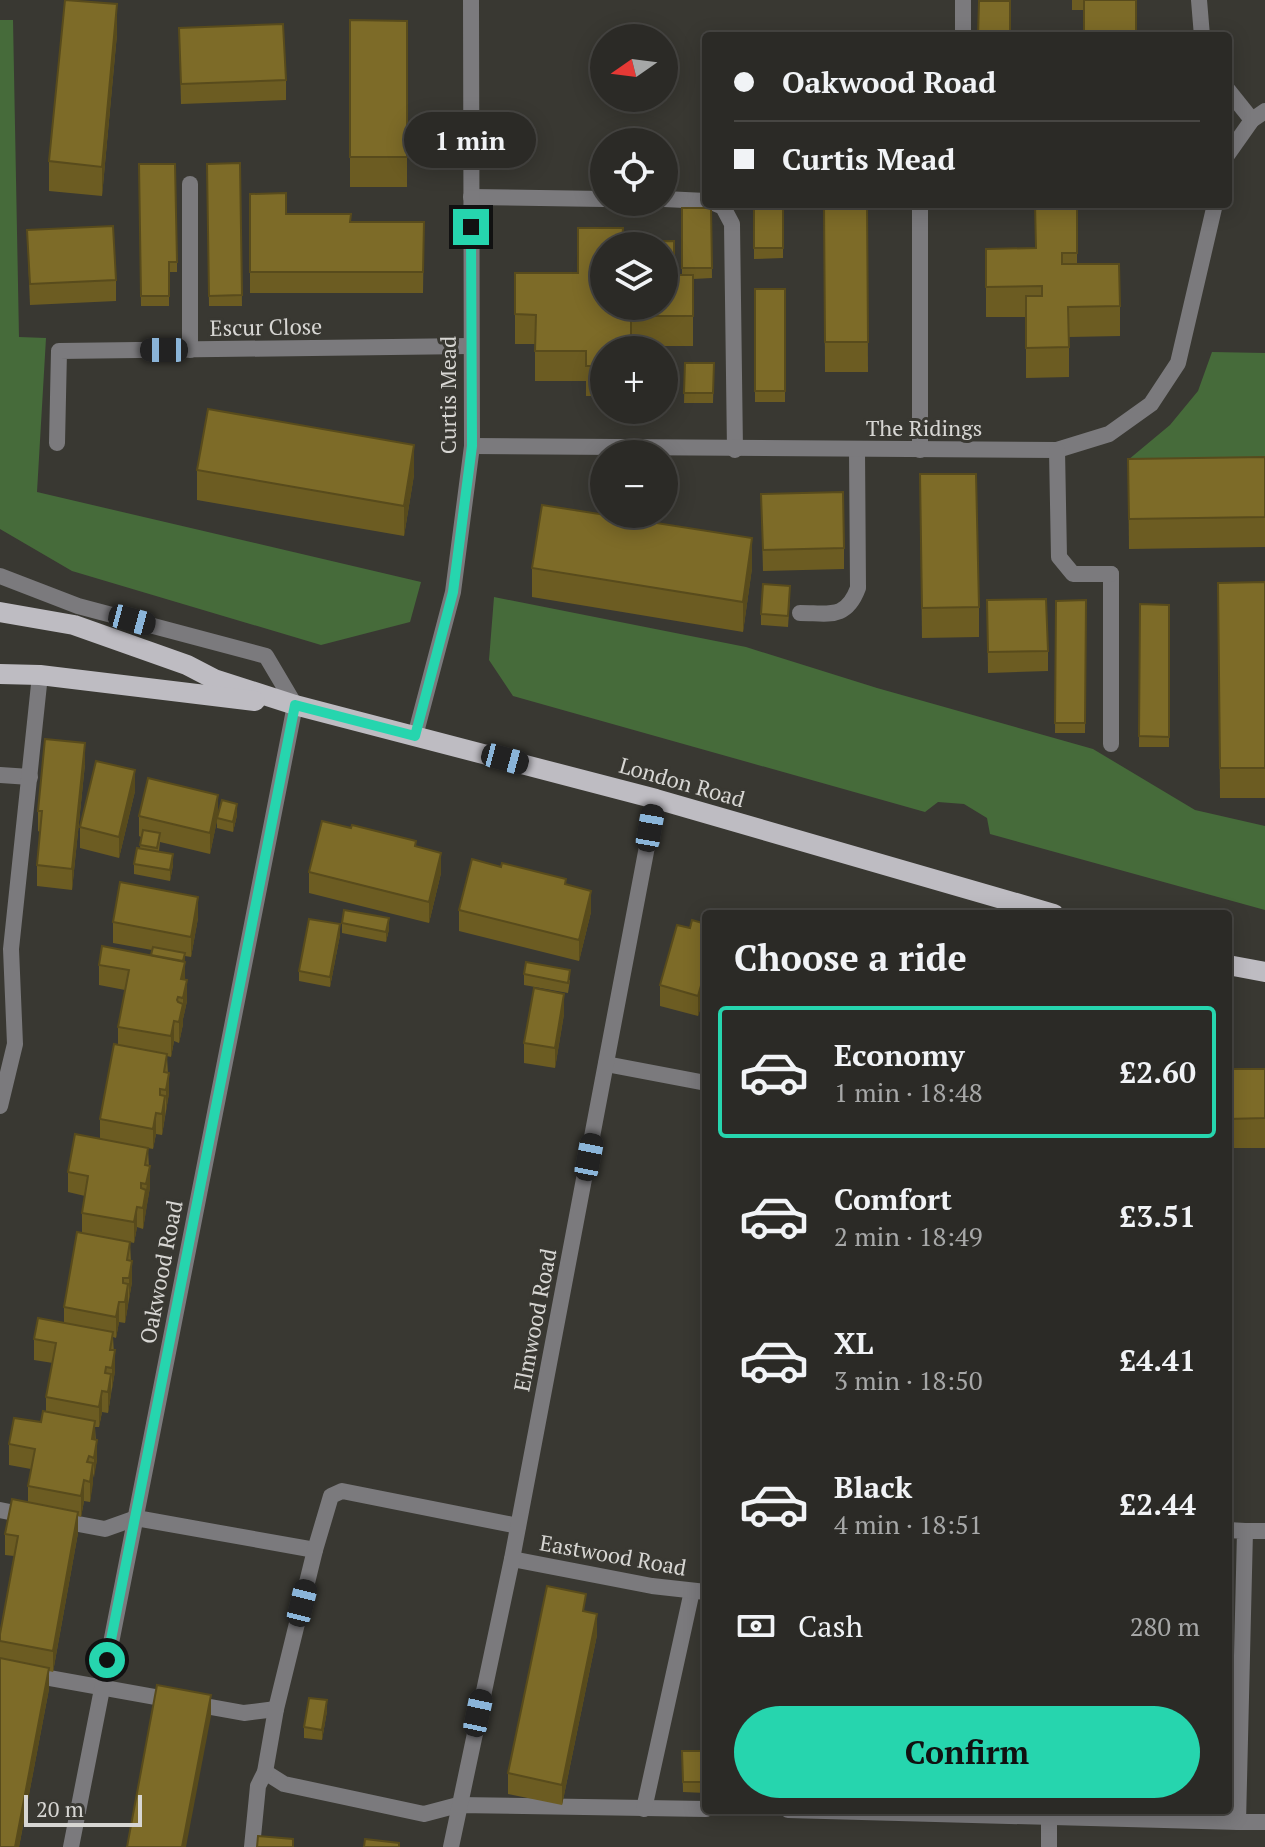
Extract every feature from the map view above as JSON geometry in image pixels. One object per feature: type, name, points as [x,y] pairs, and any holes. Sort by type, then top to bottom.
[{"type":"main road","name":"London Road","points":[[0,612],[74,625],[187,665],[214,679],[295,705],[656,799],[1040,910]]},
{"type":"main road","name":"London Road","points":[[0,674],[40,675],[168,693],[295,705]]},
{"type":"main road","points":[[1232,966],[1265,972]]},
{"type":"street","name":"Curtis Mead","points":[[415,736],[453,592],[472,446],[471,0]]},
{"type":"street","points":[[963,0],[963,32]]},
{"type":"street","points":[[1199,0],[1202,32]]},
{"type":"street","points":[[1232,93],[1258,116],[1232,149]]},
{"type":"street","points":[[190,184],[190,350]]},
{"type":"street","points":[[471,197],[590,199]]},
{"type":"street","points":[[678,200],[702,201]]},
{"type":"street","points":[[724,208],[732,224],[735,450]]},
{"type":"street","points":[[920,208],[920,450]]},
{"type":"street","name":"The Ridings","points":[[472,446],[1057,450],[1109,434],[1151,404],[1178,363],[1214,208]]},
{"type":"street","name":"Escur Close","points":[[57,443],[59,351],[470,346]]},
{"type":"street","points":[[800,613],[839,613],[852,603],[858,588],[857,450]]},
{"type":"street","points":[[1057,450],[1059,557],[1073,574],[1111,574],[1111,744]]},
{"type":"street","points":[[0,576],[78,606],[266,656],[295,705]]},
{"type":"street","points":[[0,1106],[15,1044],[11,949],[40,675]]},
{"type":"street","name":"Oakwood Road","points":[[71,1847],[295,705]]},
{"type":"street","points":[[0,775],[30,777]]},
{"type":"street","name":"Elmwood Road","points":[[451,1847],[512,1559],[656,799]]},
{"type":"street","points":[[606,1064],[702,1082]]},
{"type":"street","points":[[252,1847],[258,1786],[265,1772],[276,1709],[331,1496],[342,1491],[518,1526]]},
{"type":"street","points":[[0,1510],[105,1529],[136,1518],[315,1550]]},
{"type":"street","points":[[1232,1530],[1265,1531]]},
{"type":"street","points":[[1238,1822],[1245,1531]]},
{"type":"street","name":"Eastwood Road","points":[[512,1559],[699,1592]]},
{"type":"street","points":[[644,1809],[699,1592]]},
{"type":"street","points":[[0,1669],[244,1713],[276,1709]]},
{"type":"street","points":[[265,1772],[284,1784],[424,1814],[458,1805],[702,1809]]},
{"type":"street","points":[[1049,1847],[1049,1814],[1265,1822]]},
{"type":"green space","points":[[0,20],[13,20],[19,337],[46,338],[37,492],[421,582],[410,622],[321,645],[72,571],[0,529]]},
{"type":"green space","points":[[1212,352],[1265,353],[1265,459],[1128,460],[1170,425],[1198,391]]},
{"type":"green space","points":[[494,597],[746,647],[1093,749],[1195,810],[1265,826],[1265,910],[990,834],[987,818],[964,804],[938,802],[925,812],[513,696],[489,660]]},
{"type":"building","points":[[65,0],[117,4],[102,167],[49,161]]},
{"type":"building","points":[[1084,0],[1136,0],[1136,32],[1084,32]]},
{"type":"building","points":[[979,1],[1010,1],[1010,32],[978,32]]},
{"type":"building","points":[[350,20],[407,21],[407,157],[350,157]]},
{"type":"building","points":[[283,24],[286,80],[181,84],[179,28]]},
{"type":"building","points":[[240,163],[242,295],[209,296],[207,164]]},
{"type":"building","points":[[139,164],[175,164],[177,262],[169,262],[169,296],[141,296]]},
{"type":"building","points":[[286,193],[286,214],[351,214],[350,222],[424,222],[423,272],[250,272],[250,194]]},
{"type":"building","points":[[682,208],[711,208],[712,268],[682,268]]},
{"type":"building","points":[[754,208],[783,208],[783,248],[754,248]]},
{"type":"building","points":[[824,208],[867,208],[868,342],[825,342]]},
{"type":"building","points":[[1035,208],[1077,208],[1077,253],[1062,253],[1062,264],[1119,264],[1120,306],[1068,307],[1069,347],[1026,348],[1026,296],[1042,296],[1042,286],[986,287],[986,249],[1036,248]]},
{"type":"building","points":[[113,226],[116,280],[30,284],[27,230]]},
{"type":"building","points":[[578,228],[623,228],[623,232],[590,232],[590,320],[631,320],[631,336],[590,336],[590,366],[586,366],[586,351],[535,351],[536,315],[515,314],[515,273],[578,273]]},
{"type":"building","points":[[678,275],[693,275],[693,316],[678,316]]},
{"type":"building","points":[[755,289],[785,289],[785,391],[755,391]]},
{"type":"building","points":[[685,363],[714,363],[713,393],[684,393]]},
{"type":"building","points":[[208,409],[414,445],[404,506],[197,470]]},
{"type":"building","points":[[1265,457],[1265,517],[1129,519],[1128,459]]},
{"type":"building","points":[[920,474],[976,474],[979,607],[922,608]]},
{"type":"building","points":[[843,492],[844,548],[763,550],[761,494]]},
{"type":"building","points":[[542,505],[590,513],[590,528],[678,526],[752,538],[743,602],[532,568]]},
{"type":"building","points":[[1265,582],[1265,768],[1220,768],[1218,583]]},
{"type":"building","points":[[763,584],[790,586],[788,616],[761,614]]},
{"type":"building","points":[[1046,599],[1048,651],[988,652],[987,600]]},
{"type":"building","points":[[1086,600],[1085,723],[1055,723],[1056,601]]},
{"type":"building","points":[[1140,604],[1169,605],[1169,737],[1139,736]]},
{"type":"building","points":[[45,739],[85,743],[72,869],[37,865],[42,811],[38,811]]},
{"type":"building","points":[[96,761],[135,770],[119,837],[80,827]]},
{"type":"building","points":[[148,778],[218,795],[210,833],[139,816]]},
{"type":"building","points":[[222,800],[237,804],[233,822],[217,818]]},
{"type":"building","points":[[322,821],[416,841],[415,846],[441,853],[429,902],[309,872]]},
{"type":"building","points":[[143,830],[160,833],[157,848],[140,845]]},
{"type":"building","points":[[137,848],[173,854],[170,870],[134,864]]},
{"type":"building","points":[[472,859],[566,879],[565,884],[591,891],[579,940],[459,910]]},
{"type":"building","points":[[120,882],[198,897],[191,937],[113,922]]},
{"type":"building","points":[[344,910],[389,918],[386,932],[342,923]]},
{"type":"building","points":[[309,919],[340,924],[330,977],[299,971]]},
{"type":"building","points":[[692,920],[702,923],[702,982],[698,996],[660,985],[677,925],[690,928]]},
{"type":"building","points":[[102,946],[185,962],[181,979],[187,980],[183,998],[178,997],[177,1000],[183,1004],[179,1022],[174,1021],[171,1036],[118,1027],[129,970],[99,965]]},
{"type":"building","points":[[153,947],[185,953],[183,961],[151,955]]},
{"type":"building","points":[[526,962],[570,970],[568,983],[524,974]]},
{"type":"building","points":[[534,988],[564,994],[555,1048],[524,1043]]},
{"type":"building","points":[[114,1044],[167,1054],[164,1072],[169,1073],[166,1090],[160,1089],[160,1095],[165,1096],[162,1114],[156,1113],[153,1129],[100,1119]]},
{"type":"building","points":[[1232,1069],[1265,1069],[1265,1118],[1232,1119]]},
{"type":"building","points":[[75,1134],[148,1148],[145,1165],[150,1166],[146,1184],[141,1183],[141,1188],[146,1190],[143,1208],[137,1207],[134,1222],[82,1213],[88,1176],[68,1172]]},
{"type":"building","points":[[77,1232],[130,1242],[127,1260],[132,1261],[129,1278],[123,1278],[123,1283],[128,1284],[125,1302],[119,1302],[116,1317],[64,1307]]},
{"type":"building","points":[[38,1318],[113,1332],[110,1350],[115,1350],[112,1368],[106,1367],[105,1373],[111,1374],[108,1392],[102,1391],[99,1407],[46,1397],[56,1343],[34,1339]]},
{"type":"building","points":[[43,1411],[95,1421],[92,1439],[97,1440],[94,1458],[89,1456],[87,1462],[93,1463],[90,1482],[84,1480],[81,1496],[28,1486],[35,1449],[9,1444],[14,1418],[41,1422]]},
{"type":"building","points":[[12,1499],[78,1512],[53,1651],[0,1641],[18,1536],[5,1534]]},
{"type":"building","points":[[547,1586],[586,1594],[583,1611],[597,1614],[562,1785],[508,1773]]},
{"type":"building","points":[[0,1658],[49,1668],[15,1847],[0,1847]]},
{"type":"building","points":[[157,1685],[211,1695],[182,1847],[127,1847]]},
{"type":"building","points":[[309,1698],[327,1700],[322,1730],[304,1727]]},
{"type":"building","points":[[682,1751],[702,1751],[702,1782],[683,1782]]},
{"type":"building","points":[[258,1836],[293,1839],[293,1847],[257,1847]]},
{"type":"building","points":[[365,1839],[399,1843],[399,1847],[364,1847]]},
{"type":"route","points":[[107,1660],[295,705],[415,736],[453,592],[472,446],[471,227]]}]
